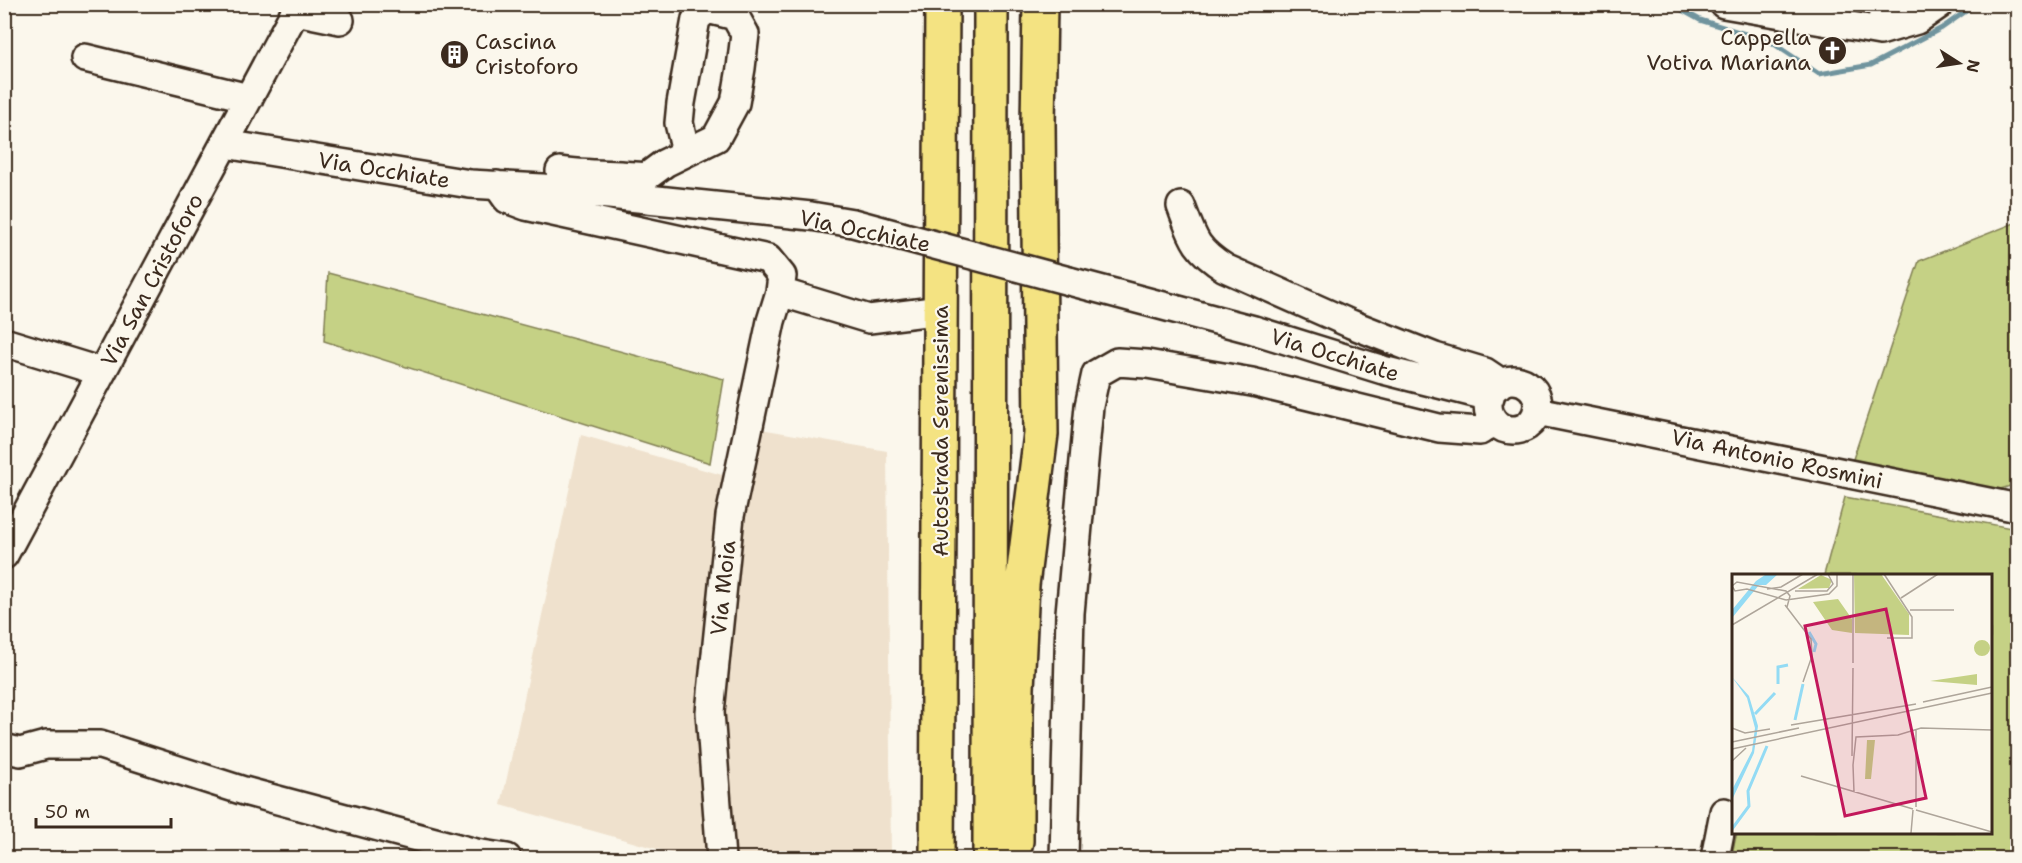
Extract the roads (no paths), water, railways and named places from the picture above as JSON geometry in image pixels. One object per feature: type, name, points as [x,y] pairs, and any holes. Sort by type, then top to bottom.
[{"type":"highway","points":[[920,4],[920,157],[941,310]]},
{"type":"highway","name":"Autostrada Serenissima","points":[[938,858],[942,4]]},
{"type":"highway","points":[[990,858],[991,4]]},
{"type":"highway","points":[[1012,858],[1016,841],[1016,709],[1022,585],[1041,434],[1038,124],[1040,4]]},
{"type":"street","points":[[1724,4],[1880,31],[1917,20],[1940,4]]},
{"type":"street","points":[[1880,31],[1885,4]]},
{"type":"street","points":[[298,8],[340,20]]},
{"type":"street","name":"Via San Cristoforo","points":[[4,555],[298,8]]},
{"type":"street","points":[[542,188],[550,170],[584,175],[618,174],[646,177],[665,163],[716,138],[735,103],[741,68],[745,34],[735,16],[707,9],[696,20],[679,123],[686,152]]},
{"type":"street","points":[[85,58],[249,98]]},
{"type":"street","name":"Via Occhiate","points":[[225,144],[470,184],[542,188],[811,216],[853,223],[1254,330],[1494,401],[1494,378],[1485,372],[1435,357],[1351,324],[1226,268],[1207,256],[1194,241],[1181,206]]},
{"type":"street","points":[[497,185],[507,200],[526,206],[768,259],[782,276],[780,292],[868,319],[941,310]]},
{"type":"street","name":"Via Moia","points":[[721,858],[710,712],[730,516],[771,321],[780,292]]},
{"type":"street","points":[[4,342],[102,372]]},
{"type":"street","points":[[1064,858],[1070,613],[1089,406],[1096,374],[1117,362],[1147,364],[1252,382],[1439,428],[1480,430],[1494,401],[1515,380],[1530,387],[1538,402],[1535,418],[1523,428],[1508,430],[1494,401]]},
{"type":"street","name":"Via Antonio Rosmini","points":[[1537,411],[2018,508]]},
{"type":"street","points":[[4,748],[20,752],[46,744],[100,745],[244,791],[476,853],[503,858]]},
{"type":"street","points":[[1715,858],[1724,812]]},
{"type":"waterway","points":[[1671,4],[1700,20],[1771,42],[1819,74],[1871,65],[1942,28],[1976,4]]},
{"type":"place","name":"Cappella Votiva Mariana","points":[[1832,50]]},
{"type":"place","name":"Cascina Cristoforo","points":[[454,54]]}]
